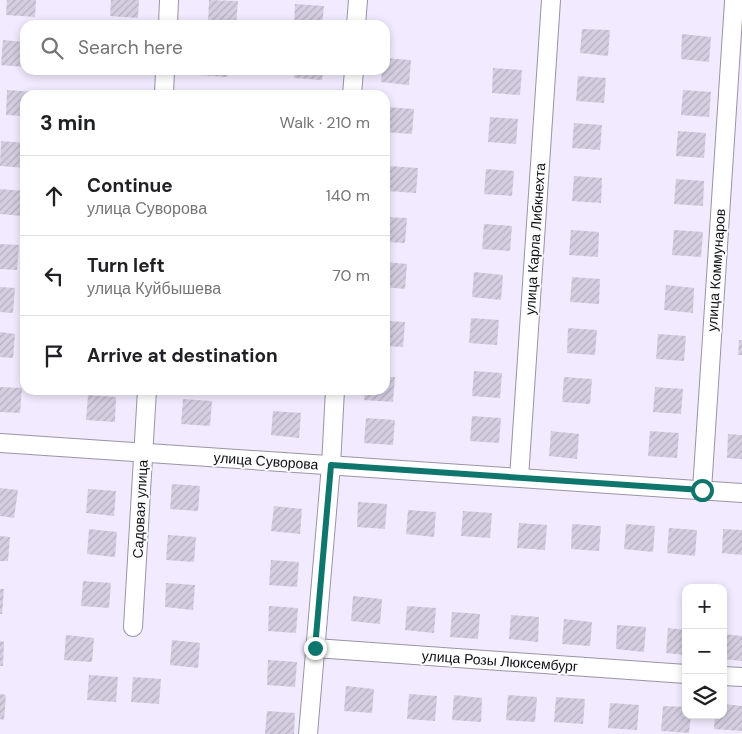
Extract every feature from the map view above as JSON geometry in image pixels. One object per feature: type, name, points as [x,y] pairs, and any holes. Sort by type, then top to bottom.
[{"type":"street","points":[[168,20],[169,0]]},
{"type":"street","points":[[356,20],[358,0]]},
{"type":"street","name":"улица Карла Либкнехта","points":[[519,478],[551,0]]},
{"type":"street","name":"улица Коммунаров","points":[[702,490],[736,50],[733,1]]},
{"type":"street","points":[[164,90],[165,75]]},
{"type":"street","points":[[352,90],[354,75]]},
{"type":"street","name":"Садовая улица","points":[[133,628],[146,395]]},
{"type":"street","points":[[308,734],[331,465],[335,395]]},
{"type":"street","name":"улица Суворова","points":[[0,442],[742,493]]},
{"type":"street","name":"улица Розы Люксембург","points":[[315,648],[682,674]]},
{"type":"street","points":[[727,676],[742,677]]},
{"type":"building","points":[[7,0],[36,0],[35,17],[6,15]]},
{"type":"building","points":[[111,0],[139,0],[138,18],[110,16]]},
{"type":"building","points":[[209,0],[238,1],[236,20],[208,20]]},
{"type":"building","points":[[295,4],[324,6],[323,20],[294,20]]},
{"type":"building","points":[[582,29],[610,30],[608,56],[580,53]]},
{"type":"building","points":[[682,34],[711,37],[709,62],[681,59]]},
{"type":"building","points":[[3,40],[20,42],[20,67],[1,65]]},
{"type":"building","points":[[390,58],[411,60],[409,85],[381,82],[382,75],[390,75]]},
{"type":"building","points":[[493,68],[522,70],[520,95],[492,93]]},
{"type":"building","points":[[199,75],[227,75],[227,77]]},
{"type":"building","points":[[294,75],[322,75],[322,80],[294,78]]},
{"type":"building","points":[[578,76],[606,78],[604,103],[576,101]]},
{"type":"building","points":[[7,90],[20,91],[20,116],[6,115]]},
{"type":"building","points":[[683,90],[711,92],[709,117],[681,115]]},
{"type":"building","points":[[390,107],[414,109],[412,134],[390,132]]},
{"type":"building","points":[[490,117],[518,119],[516,144],[488,142]]},
{"type":"building","points":[[574,123],[602,125],[600,150],[572,148]]},
{"type":"building","points":[[678,131],[706,133],[704,158],[676,156]]},
{"type":"building","points":[[1,141],[20,143],[20,168],[0,166]]},
{"type":"building","points":[[390,166],[418,168],[416,193],[390,191]]},
{"type":"building","points":[[486,169],[514,171],[512,196],[484,194]]},
{"type":"building","points":[[574,176],[602,178],[601,203],[572,201]]},
{"type":"building","points":[[676,179],[704,181],[703,206],[674,204]]},
{"type":"building","points":[[0,189],[20,191],[20,216],[0,214]]},
{"type":"building","points":[[390,217],[407,218],[405,243],[390,242]]},
{"type":"building","points":[[484,224],[512,226],[510,251],[482,249]]},
{"type":"building","points":[[571,230],[599,232],[598,257],[569,255]]},
{"type":"building","points":[[674,230],[703,232],[701,257],[672,255]]},
{"type":"building","points":[[0,244],[19,245],[17,270],[0,269]]},
{"type":"building","points":[[390,262],[407,264],[405,289],[390,288]]},
{"type":"building","points":[[474,272],[503,275],[501,300],[472,297]]},
{"type":"building","points":[[572,277],[600,279],[599,304],[570,302]]},
{"type":"building","points":[[666,285],[694,288],[693,313],[664,310]]},
{"type":"building","points":[[0,287],[15,288],[13,313],[0,312]]},
{"type":"building","points":[[471,318],[499,320],[497,345],[469,343]]},
{"type":"building","points":[[390,321],[405,322],[403,347],[390,346]]},
{"type":"building","points":[[568,328],[597,330],[595,355],[567,353]]},
{"type":"building","points":[[0,332],[15,334],[13,358],[0,357]]},
{"type":"building","points":[[658,334],[686,336],[684,361],[656,359]]},
{"type":"building","points":[[739,340],[742,340],[742,355],[738,355]]},
{"type":"building","points":[[474,371],[502,373],[500,398],[472,396]]},
{"type":"building","points":[[390,377],[395,377],[393,402],[364,400],[364,395],[390,395]]},
{"type":"building","points":[[564,377],[592,379],[590,404],[562,402]]},
{"type":"building","points":[[0,387],[20,388],[20,413],[0,412]]},
{"type":"building","points":[[655,387],[683,389],[681,414],[653,412]]},
{"type":"building","points":[[88,395],[116,397],[115,422],[86,420]]},
{"type":"building","points":[[183,399],[212,401],[210,426],[181,424]]},
{"type":"building","points":[[273,411],[301,413],[299,438],[271,435]]},
{"type":"building","points":[[472,416],[501,418],[499,443],[470,441]]},
{"type":"building","points":[[366,418],[395,420],[393,445],[364,443]]},
{"type":"building","points":[[551,431],[579,434],[577,459],[549,456]]},
{"type":"building","points":[[650,431],[679,433],[677,458],[648,456]]},
{"type":"building","points":[[728,434],[742,435],[742,459],[727,458]]},
{"type":"building","points":[[172,484],[200,486],[198,511],[170,509]]},
{"type":"building","points":[[0,488],[18,490],[14,518],[0,516]]},
{"type":"building","points":[[88,489],[116,491],[114,516],[86,513]]},
{"type":"building","points":[[358,502],[387,504],[385,529],[357,527]]},
{"type":"building","points":[[274,506],[302,509],[300,534],[271,531]]},
{"type":"building","points":[[408,510],[436,512],[434,537],[406,534]]},
{"type":"building","points":[[463,511],[492,513],[490,538],[461,536]]},
{"type":"building","points":[[519,523],[547,525],[545,550],[517,548]]},
{"type":"building","points":[[572,524],[601,526],[599,551],[571,549]]},
{"type":"building","points":[[626,524],[655,526],[653,552],[624,549]]},
{"type":"building","points":[[669,528],[697,530],[695,556],[667,553]]},
{"type":"building","points":[[89,529],[117,532],[115,557],[87,554]]},
{"type":"building","points":[[723,529],[742,530],[742,555],[722,553]]},
{"type":"building","points":[[168,535],[196,537],[194,562],[166,560]]},
{"type":"building","points":[[0,536],[10,537],[8,561],[0,561]]},
{"type":"building","points":[[271,560],[299,562],[297,587],[269,585]]},
{"type":"building","points":[[83,581],[111,583],[109,608],[81,606]]},
{"type":"building","points":[[166,583],[195,585],[193,610],[165,607]]},
{"type":"building","points":[[0,589],[4,589],[2,614],[0,614]]},
{"type":"building","points":[[353,596],[382,599],[380,624],[351,621]]},
{"type":"building","points":[[269,606],[298,608],[296,633],[268,631]]},
{"type":"building","points":[[407,606],[436,608],[434,633],[405,630]]},
{"type":"building","points":[[452,612],[480,614],[478,639],[450,637]]},
{"type":"building","points":[[511,615],[539,617],[538,642],[509,639]]},
{"type":"building","points":[[564,619],[592,622],[590,646],[562,644]]},
{"type":"building","points":[[617,625],[646,627],[644,652],[616,649]]},
{"type":"building","points":[[668,628],[682,630],[682,655],[666,653]]},
{"type":"building","points":[[727,634],[742,636],[742,661],[727,659]]},
{"type":"building","points":[[66,635],[94,638],[92,662],[64,660]]},
{"type":"building","points":[[172,640],[200,643],[198,668],[170,665]]},
{"type":"building","points":[[0,641],[4,642],[3,666],[0,666]]},
{"type":"building","points":[[268,660],[297,662],[295,687],[267,685]]},
{"type":"building","points":[[89,675],[118,677],[116,702],[87,700]]},
{"type":"building","points":[[133,677],[161,679],[159,704],[131,702]]},
{"type":"building","points":[[346,686],[374,689],[372,713],[344,711]]},
{"type":"building","points":[[0,694],[6,695],[4,720],[0,719]]},
{"type":"building","points":[[409,694],[437,696],[435,721],[407,719]]},
{"type":"building","points":[[454,695],[482,698],[481,722],[452,720]]},
{"type":"building","points":[[508,695],[537,697],[535,722],[506,720]]},
{"type":"building","points":[[556,697],[585,699],[583,724],[554,722]]},
{"type":"building","points":[[610,703],[639,705],[637,730],[608,728]]},
{"type":"building","points":[[727,704],[742,706],[742,731],[714,729],[715,719],[727,719]]},
{"type":"building","points":[[663,706],[682,707],[682,719],[691,719],[689,733],[661,731]]},
{"type":"building","points":[[267,711],[295,713],[294,734],[265,734]]},
{"type":"route","points":[[315,648],[331,465],[702,490]]}]
